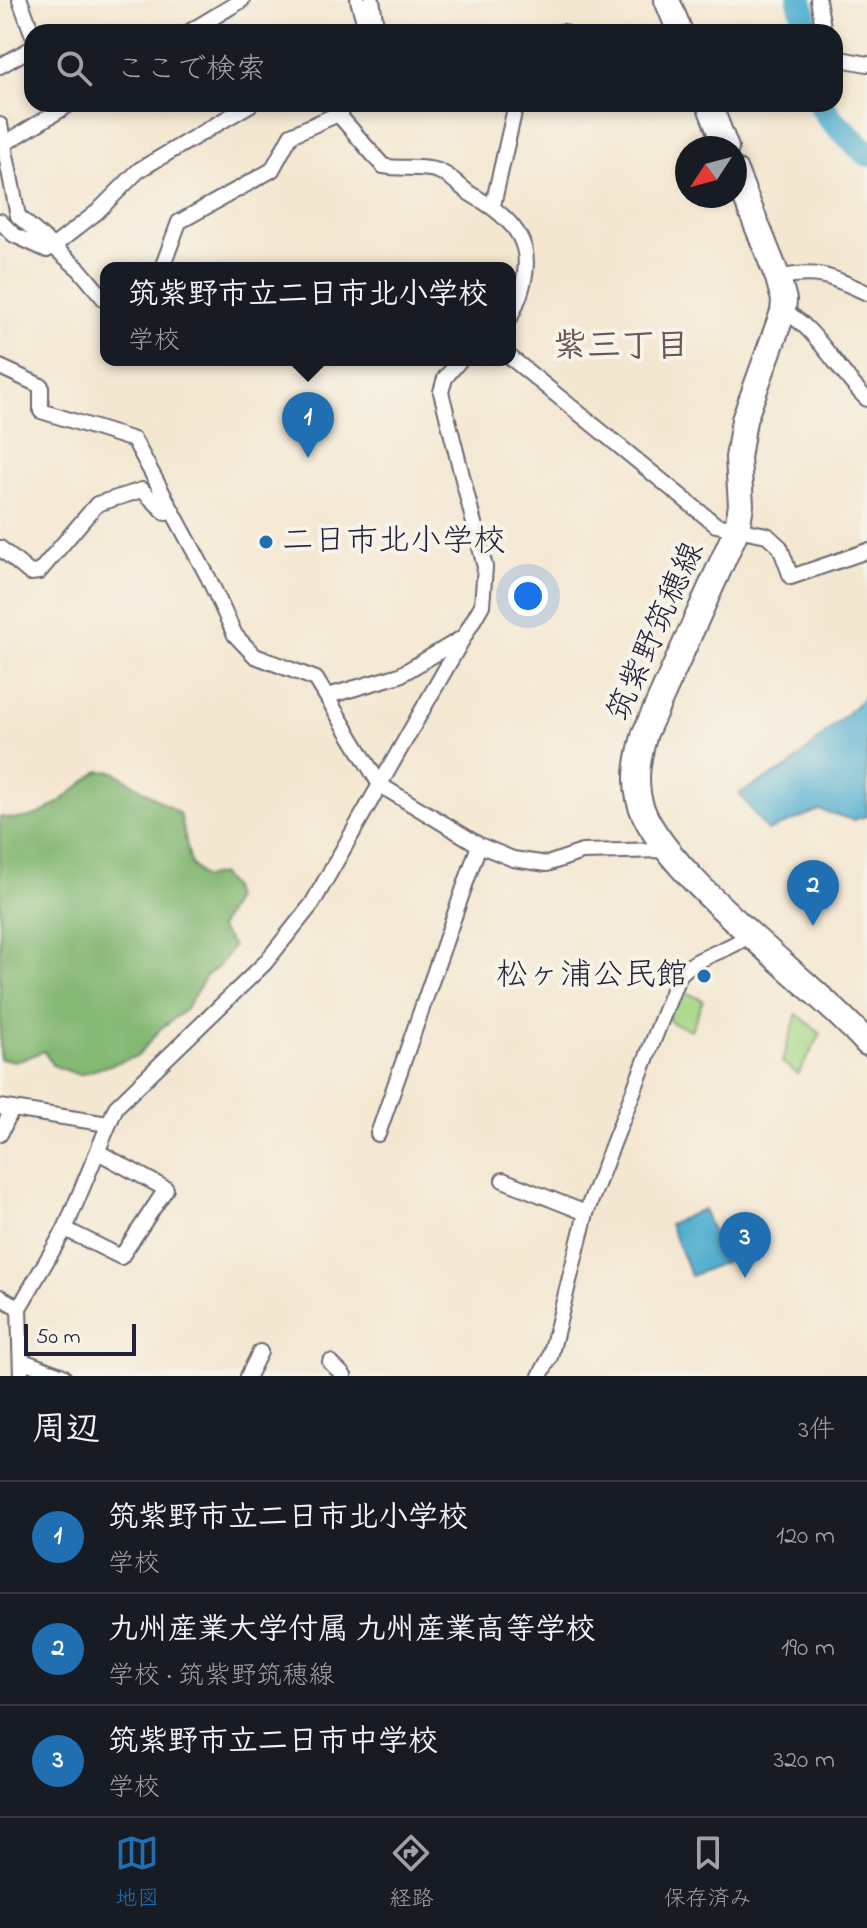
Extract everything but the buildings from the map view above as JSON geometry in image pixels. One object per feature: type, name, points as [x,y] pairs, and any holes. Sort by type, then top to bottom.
[{"type":"main road","points":[[667,0],[677,24]]},
{"type":"main road","points":[[712,112],[721,136]]},
{"type":"main road","name":"筑紫野筑穂線","points":[[747,201],[778,278],[783,312],[744,420],[738,458],[741,505],[737,529],[645,733],[636,767],[639,801],[665,850],[867,1043]]},
{"type":"street","points":[[20,0],[29,24]]},
{"type":"street","points":[[202,24],[242,0]]},
{"type":"street","points":[[358,0],[370,24]]},
{"type":"street","points":[[372,0],[373,24]]},
{"type":"street","points":[[818,0],[822,24]]},
{"type":"street","points":[[0,66],[24,52]]},
{"type":"street","points":[[843,60],[867,64]]},
{"type":"street","points":[[4,144],[57,112]]},
{"type":"street","points":[[56,253],[139,170],[237,112]]},
{"type":"street","points":[[164,262],[179,222],[272,170],[291,135],[337,112]]},
{"type":"street","points":[[345,112],[383,166],[434,170],[493,205],[523,243],[527,257],[524,289],[516,306]]},
{"type":"street","points":[[493,205],[514,112]]},
{"type":"street","points":[[0,125],[18,216],[56,253],[79,269],[100,294]]},
{"type":"street","points":[[0,221],[14,235],[56,253]]},
{"type":"street","points":[[778,278],[807,272],[824,274],[867,293]]},
{"type":"street","points":[[783,312],[798,316],[847,381],[867,399]]},
{"type":"street","points":[[516,362],[716,525],[767,535],[780,547],[791,577],[867,551]]},
{"type":"street","points":[[63,1376],[22,1369],[19,1308],[65,1229],[119,1102],[265,963],[312,904],[482,605],[486,586],[485,567],[441,392],[445,378],[455,366]]},
{"type":"street","points":[[0,367],[41,386],[41,411],[134,440],[208,577],[226,621],[245,648],[255,656],[310,675],[328,696],[380,785],[479,845],[508,858],[547,864],[582,852],[665,850]]},
{"type":"street","points":[[0,548],[30,573],[39,572],[97,504],[139,489],[146,491],[177,524]]},
{"type":"street","points":[[328,696],[400,675],[465,637]]},
{"type":"street","points":[[378,1134],[479,845]]},
{"type":"street","points":[[540,1376],[550,1357],[586,1213],[678,977],[690,965],[735,947],[751,933]]},
{"type":"street","points":[[0,1134],[6,1108],[108,1124]]},
{"type":"street","points":[[65,1229],[121,1257],[166,1189],[98,1152]]},
{"type":"street","points":[[503,1180],[586,1213]]},
{"type":"street","points":[[0,1297],[19,1308]]},
{"type":"street","points":[[248,1376],[260,1352]]},
{"type":"street","points":[[330,1362],[344,1376]]},
{"type":"green space","points":[[99,771],[115,772],[180,814],[191,864],[203,878],[220,874],[231,887],[234,900],[219,928],[233,946],[218,967],[206,976],[185,1010],[160,1029],[138,1056],[79,1075],[52,1065],[44,1051],[19,1061],[0,1059],[0,817],[15,819],[42,813]]},
{"type":"green space","points":[[683,991],[703,1000],[691,1030],[672,1023],[668,1018],[676,995]]},
{"type":"green space","points":[[797,1014],[821,1034],[798,1074],[782,1062]]},
{"type":"water","points":[[867,695],[867,816],[853,820],[820,810],[767,831],[739,793],[789,767]]},
{"type":"water","points":[[703,1209],[725,1262],[691,1276],[669,1224]]},
{"type":"waterway","points":[[800,0],[806,24]]},
{"type":"waterway","points":[[826,112],[867,154]]},
{"type":"place","name":"筑紫野市立二日市北小学校","points":[[308,458]]},
{"type":"place","name":"二日市北小学校","points":[[266,542]]},
{"type":"place","name":"九州産業大学付属 九州産業高等学校","points":[[813,926]]},
{"type":"place","name":"松ヶ浦公民館","points":[[704,976]]},
{"type":"place","name":"筑紫野市立二日市中学校","points":[[745,1278]]},
{"type":"district","name":"紫三丁目","points":[[621,348]]}]
